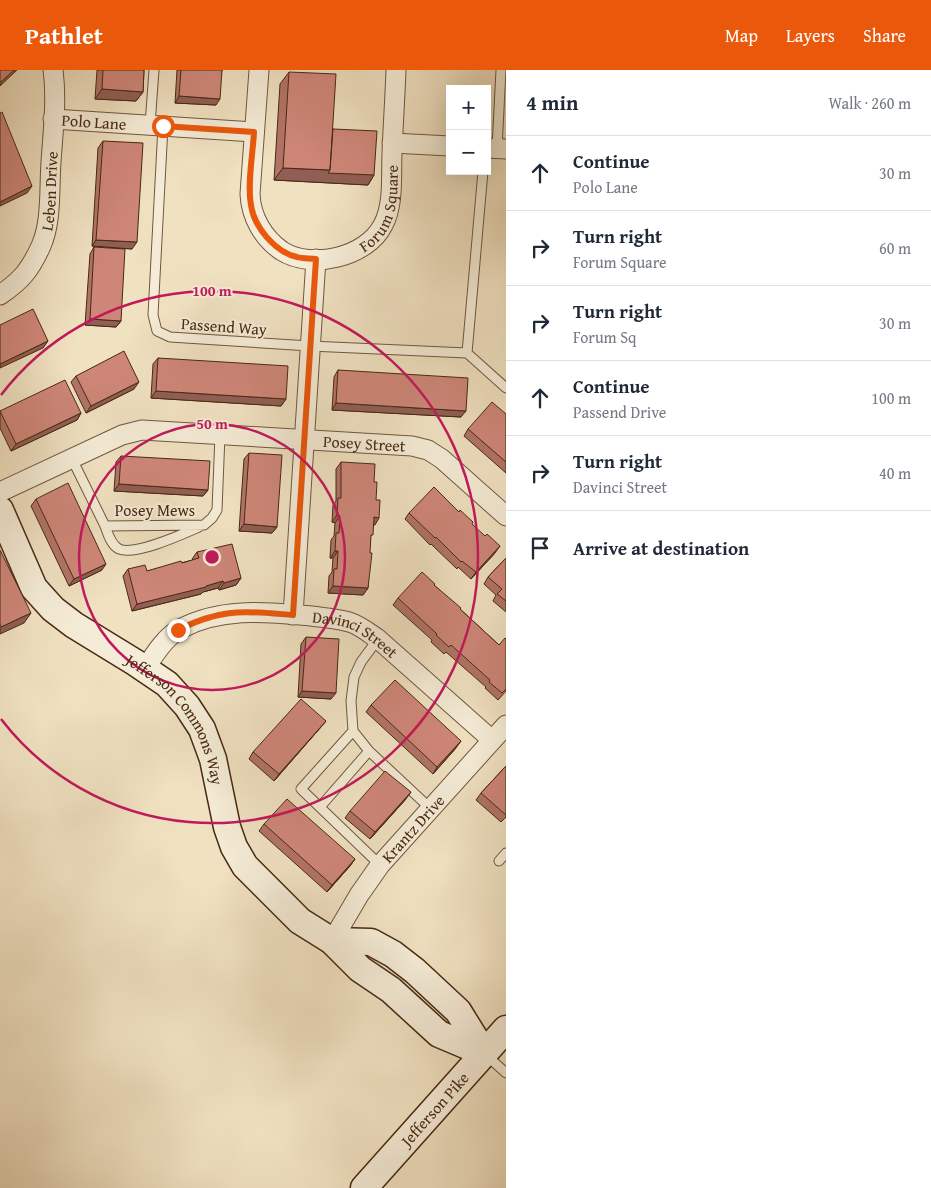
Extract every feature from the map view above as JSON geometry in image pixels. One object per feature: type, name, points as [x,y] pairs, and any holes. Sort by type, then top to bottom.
[{"type":"street","name":"Leben Drive","points":[[0,294],[21,280],[42,244],[48,222],[53,119],[53,70]]},
{"type":"street","name":"Forum Square","points":[[259,70],[250,194],[251,206],[256,221],[264,233],[283,252],[297,257],[316,259],[338,258],[359,250],[383,226],[390,202],[396,70]]},
{"type":"street","name":"Polo Lane","points":[[53,119],[254,132]]},
{"type":"street","points":[[392,142],[446,146]]},
{"type":"street","points":[[293,615],[316,259]]},
{"type":"street","name":"Posey Street","points":[[0,492],[122,436],[142,430],[412,446],[428,450],[442,458],[506,516]]},
{"type":"street","name":"Jefferson Commons Way","points":[[0,510],[34,588],[52,609],[166,684],[187,706],[202,729],[213,759],[227,827],[234,847],[245,866],[300,921],[332,941],[360,969],[391,990],[439,1034],[484,1054]]},
{"type":"street","name":"Davinci Street","points":[[144,669],[162,645],[178,630],[210,617],[244,612],[293,615],[350,622],[378,639],[492,740]]},
{"type":"street","name":"Krantz Drive","points":[[332,941],[359,895],[380,865],[506,725]]},
{"type":"street","name":"Jefferson Pike","points":[[364,1188],[506,1029]]},
{"type":"lane","points":[[154,70],[156,126]]},
{"type":"lane","points":[[497,148],[502,70]]},
{"type":"lane","name":"Passend Way","points":[[156,126],[153,315],[157,331],[170,337],[467,353]]},
{"type":"lane","points":[[483,175],[467,353],[506,388]]},
{"type":"lane","name":"Posey Mews","points":[[72,459],[113,544],[120,550],[134,550],[168,540],[204,525],[212,518],[217,510],[220,435]]},
{"type":"lane","name":"Posey Mews","points":[[105,526],[204,525]]},
{"type":"lane","points":[[378,639],[361,662],[354,677],[351,701],[353,731],[369,751],[431,810]]},
{"type":"lane","points":[[353,731],[301,789],[380,865]]},
{"type":"lane","points":[[320,807],[369,751]]},
{"type":"lane","points":[[499,861],[506,853]]},
{"type":"lane","points":[[484,1054],[506,1073]]},
{"type":"building","points":[[0,70],[14,70],[1,82]]},
{"type":"building","points":[[103,70],[144,70],[143,92],[102,89]]},
{"type":"building","points":[[181,70],[222,70],[220,99],[179,96]]},
{"type":"building","points":[[289,72],[336,74],[330,170],[283,168]]},
{"type":"building","points":[[2,112],[32,186],[0,202],[0,113]]},
{"type":"building","points":[[333,129],[377,131],[374,175],[328,173],[330,170]]},
{"type":"building","points":[[103,141],[143,143],[137,242],[96,240]]},
{"type":"building","points":[[94,247],[125,249],[121,321],[90,319]]},
{"type":"building","points":[[33,309],[48,341],[0,364],[0,325]]},
{"type":"building","points":[[124,351],[139,382],[91,406],[76,376]]},
{"type":"building","points":[[158,358],[288,366],[286,399],[156,391]]},
{"type":"building","points":[[338,370],[468,378],[466,411],[336,403]]},
{"type":"building","points":[[65,380],[81,413],[16,444],[0,411]]},
{"type":"building","points":[[492,402],[506,414],[506,462],[468,429]]},
{"type":"building","points":[[249,453],[282,455],[277,527],[244,524]]},
{"type":"building","points":[[121,456],[210,461],[208,490],[119,484]]},
{"type":"building","points":[[341,462],[375,464],[376,500],[380,500],[379,518],[374,517],[373,535],[371,535],[370,553],[372,553],[368,588],[333,586],[334,569],[337,569],[338,551],[335,551],[336,533],[339,533],[340,516],[337,515],[338,498],[341,498]]},
{"type":"building","points":[[68,483],[106,564],[74,579],[36,499]]},
{"type":"building","points":[[434,487],[459,512],[460,510],[473,522],[472,524],[485,536],[487,534],[500,546],[476,572],[461,562],[409,513]]},
{"type":"building","points":[[232,544],[241,578],[137,604],[128,569],[145,565],[147,571],[181,561],[182,563],[199,558],[197,552]]},
{"type":"building","points":[[0,550],[31,613],[1,627],[0,624]]},
{"type":"building","points":[[506,558],[506,601],[497,594],[502,589],[488,577]]},
{"type":"building","points":[[422,572],[499,645],[506,639],[506,689],[502,693],[451,645],[449,647],[398,598]]},
{"type":"building","points":[[306,637],[339,639],[336,693],[302,691]]},
{"type":"building","points":[[395,680],[461,741],[437,767],[371,705]]},
{"type":"building","points":[[301,699],[326,721],[279,774],[253,752]]},
{"type":"building","points":[[506,766],[506,815],[481,793]]},
{"type":"building","points":[[385,771],[411,792],[375,832],[350,811]]},
{"type":"building","points":[[287,799],[355,859],[332,885],[264,824]]},
{"type":"route","points":[[163,126],[254,132],[250,194],[251,206],[256,221],[264,233],[283,252],[297,257],[316,259],[293,615],[244,612],[227,613],[195,622],[178,630]]}]
